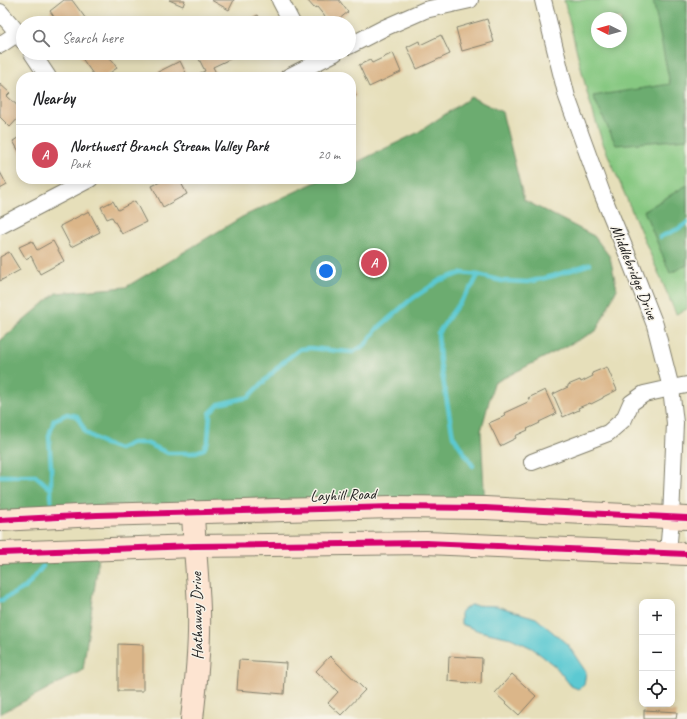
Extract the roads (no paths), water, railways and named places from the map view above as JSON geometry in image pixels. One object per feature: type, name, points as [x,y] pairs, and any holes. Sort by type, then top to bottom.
[{"type":"main road","name":"Layhill Road","points":[[0,520],[97,515],[392,507],[484,508],[679,518]]},
{"type":"main road","name":"Hathaway Drive","points":[[192,512],[199,610],[198,670],[192,719]]},
{"type":"main road","points":[[0,553],[194,546],[426,543],[677,553]]},
{"type":"street","points":[[280,0],[288,16]]},
{"type":"street","points":[[356,42],[384,28],[426,10],[470,0]]},
{"type":"street","name":"Middlebridge Drive","points":[[544,0],[567,97],[603,196],[679,386],[675,423],[679,518],[677,553]]},
{"type":"street","points":[[0,12],[16,32]]},
{"type":"street","points":[[0,45],[16,39]]},
{"type":"street","points":[[37,60],[45,72]]},
{"type":"street","points":[[294,72],[309,60]]},
{"type":"street","points":[[0,226],[80,184]]},
{"type":"street","points":[[532,462],[608,433],[624,419],[631,403],[644,394],[679,386]]},
{"type":"water","points":[[470,605],[497,606],[536,618],[568,645],[586,672],[584,685],[578,689],[571,686],[556,667],[532,648],[511,638],[479,631],[461,624],[461,612]]},
{"type":"waterway","points":[[660,237],[687,223]]},
{"type":"waterway","points":[[51,502],[49,436],[54,420],[67,414],[77,416],[86,433],[105,444],[119,449],[132,443],[146,443],[168,453],[193,453],[204,449],[208,441],[210,413],[219,404],[249,397],[282,363],[300,349],[310,348],[353,352],[365,345],[377,329],[409,301],[440,280],[462,273],[502,281],[528,282],[553,276],[590,264]]},
{"type":"waterway","points":[[473,466],[453,436],[440,362],[438,333],[473,285],[478,275]]},
{"type":"waterway","points":[[0,476],[35,475],[51,489]]},
{"type":"waterway","points":[[0,601],[26,587],[43,566]]},
{"type":"place","name":"Northwest Branch Stream Valley Park","points":[[374,263]]}]
